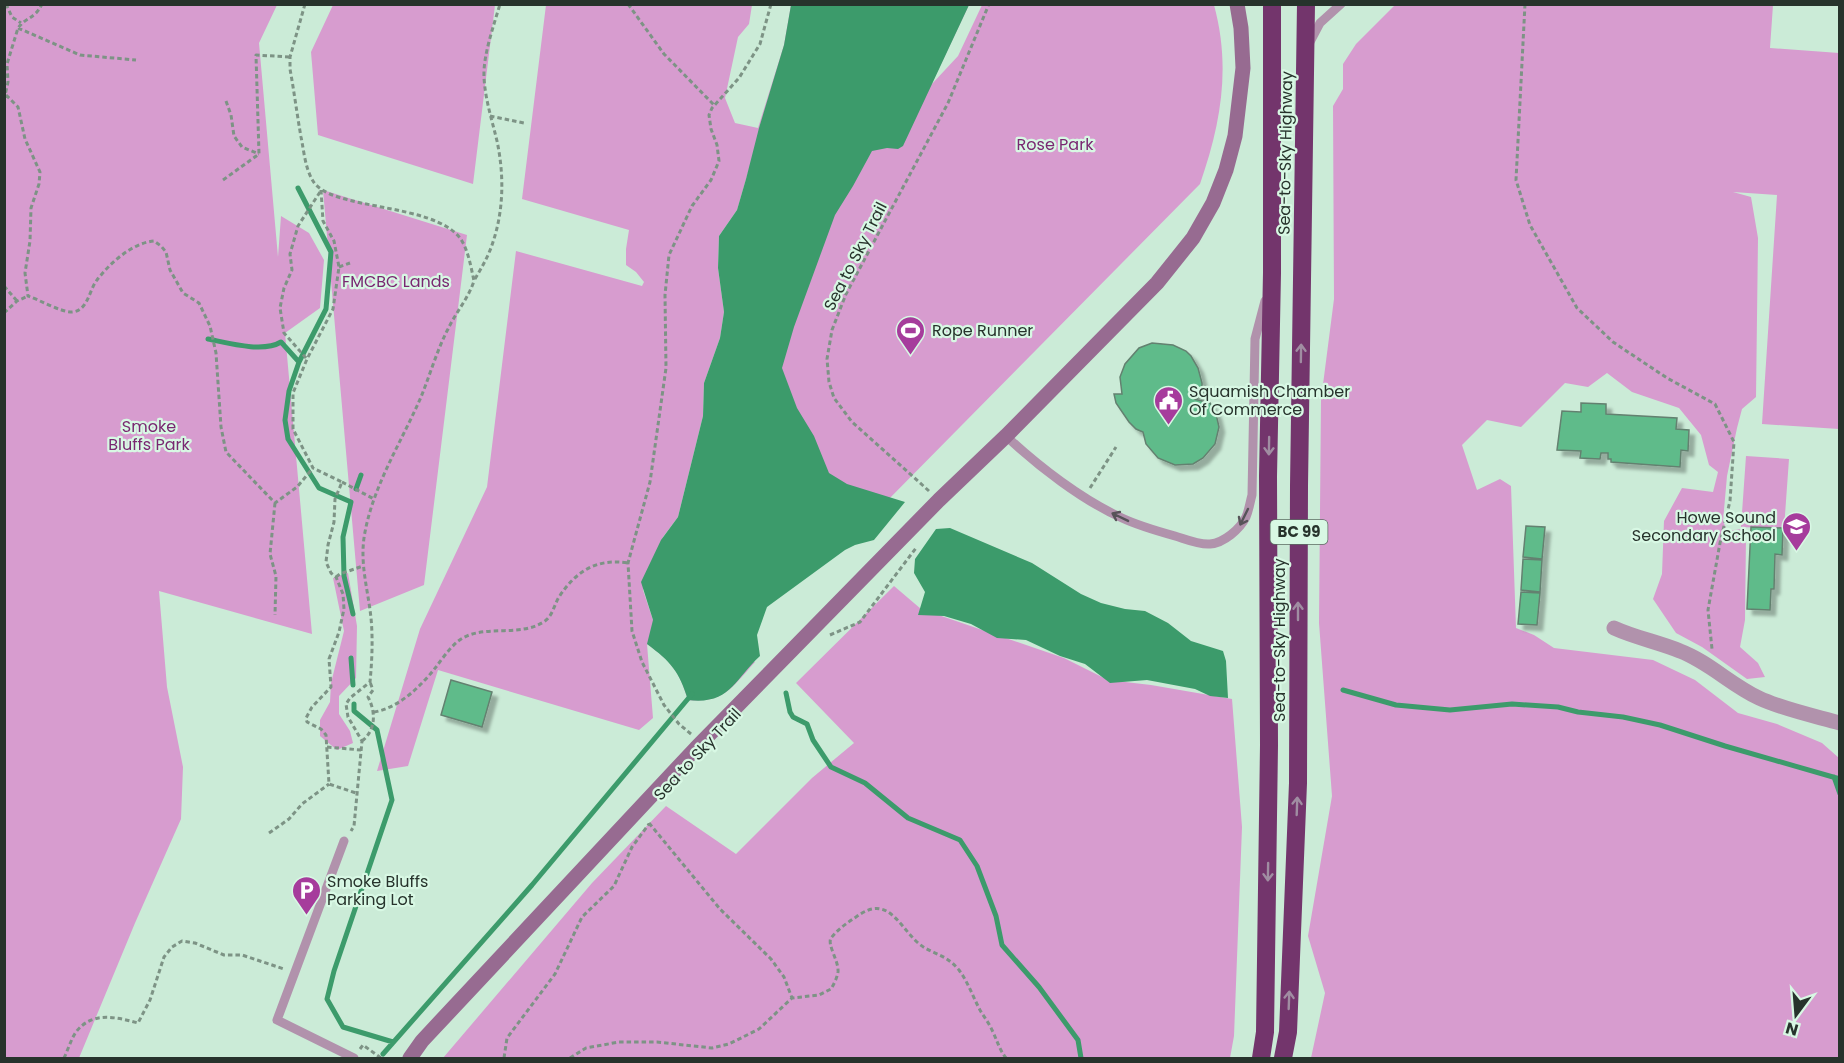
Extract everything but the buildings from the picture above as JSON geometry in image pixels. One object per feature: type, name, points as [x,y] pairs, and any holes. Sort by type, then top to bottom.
[{"type":"highway","name":"Sea-to-Sky Highway","points":[[1261,1059],[1265,1032],[1269,769],[1268,476],[1272,273],[1272,4]]},
{"type":"highway","name":"Sea-to-Sky Highway","points":[[1283,1059],[1288,1032],[1298,783],[1299,498],[1306,4]]},
{"type":"street","points":[[410,1059],[422,1041],[701,743],[939,500],[1006,436],[1157,283],[1193,238],[1213,203],[1226,170],[1235,136],[1243,68],[1237,4]]},
{"type":"street","points":[[1614,628],[1632,637],[1680,651],[1761,699],[1839,723]]},
{"type":"lane","points":[[1306,49],[1320,23],[1341,4]]},
{"type":"lane","points":[[1006,436],[1021,451],[1084,497],[1121,518],[1200,543],[1220,542],[1237,529],[1245,518],[1252,495],[1255,339],[1272,273]]},
{"type":"lane","points":[[344,841],[277,1020],[354,1059]]},
{"type":"path","points":[[6,4],[12,17],[21,23]]},
{"type":"path","points":[[28,296],[25,273],[30,241],[31,208],[39,184],[40,172],[25,139],[18,107],[5,98],[8,82],[7,64],[18,28],[21,23],[36,15],[42,4]]},
{"type":"path","points":[[305,4],[290,57],[290,69],[306,164],[313,181],[321,190],[351,200],[417,215],[440,223],[455,232],[461,240],[474,281]]},
{"type":"path","points":[[344,841],[354,826],[362,741],[371,731],[374,714],[368,697],[373,690],[370,682],[371,619],[361,566],[364,533],[374,499],[421,398],[448,328],[467,298],[493,242],[499,216],[502,194],[501,167],[484,76],[500,4]]},
{"type":"path","points":[[628,4],[664,54],[714,105]]},
{"type":"path","points":[[701,743],[679,724],[664,705],[642,662],[632,631],[628,564],[650,482],[666,368],[665,295],[669,255],[692,206],[711,180],[719,160],[709,115],[714,105],[739,78],[760,44],[771,4]]},
{"type":"path","name":"Sea to Sky Trail","points":[[933,494],[852,422],[834,398],[829,382],[827,359],[832,330],[846,294],[948,103],[989,4]]},
{"type":"path","points":[[1526,4],[1516,180],[1530,225],[1577,308],[1613,342],[1667,378],[1715,404],[1734,442],[1730,501],[1708,610],[1717,671]]},
{"type":"path","points":[[18,28],[80,55],[136,60]]},
{"type":"path","points":[[259,154],[256,55],[290,57]]},
{"type":"path","points":[[226,101],[234,136],[242,147],[259,154]]},
{"type":"path","points":[[490,116],[524,123]]},
{"type":"path","points":[[228,137],[234,136]]},
{"type":"path","points":[[223,180],[259,154]]},
{"type":"path","points":[[321,190],[323,221],[334,242],[339,267],[333,309],[307,358],[293,393],[293,429],[313,468],[374,499]]},
{"type":"path","points":[[307,358],[284,333],[280,308],[284,288],[292,270],[290,254],[298,226],[321,190]]},
{"type":"path","points":[[4,313],[17,301],[28,296],[65,311],[75,312],[82,309],[96,281],[126,252],[142,242],[154,241],[166,252],[170,270],[183,293],[199,303],[210,326],[216,353],[221,427],[226,452],[275,503]]},
{"type":"path","points":[[339,267],[350,263]]},
{"type":"path","points":[[4,286],[17,301]]},
{"type":"path","points":[[1084,497],[1116,447]]},
{"type":"path","points":[[275,615],[276,576],[270,554],[275,503],[297,487],[313,468]]},
{"type":"path","points":[[342,482],[335,499],[334,522],[326,562],[331,573],[338,576],[361,566]]},
{"type":"path","points":[[823,641],[830,635],[860,622],[921,542]]},
{"type":"path","points":[[374,714],[413,692],[456,642],[466,636],[484,632],[508,631],[532,626],[546,620],[558,598],[584,570],[614,561],[628,564]]},
{"type":"path","points":[[329,784],[326,735],[321,729],[307,722],[306,718],[312,707],[328,692],[332,683],[329,660],[344,609],[338,576]]},
{"type":"path","points":[[362,741],[348,717],[346,704],[370,682]]},
{"type":"path","points":[[327,747],[361,750]]},
{"type":"path","points":[[329,784],[356,792]]},
{"type":"path","points":[[269,833],[289,819],[302,804],[329,784]]},
{"type":"path","name":"Sea to Sky Trail","points":[[504,1059],[507,1038],[555,974],[582,917],[614,886],[632,847],[649,823],[720,909],[771,959],[784,977],[792,998]]},
{"type":"path","points":[[570,1059],[586,1048],[619,1042],[657,1042],[712,1048],[729,1044],[748,1035],[759,1029],[792,998],[819,996],[831,989],[838,970],[829,942],[844,926],[871,908],[886,910],[924,948],[947,958],[960,971],[1006,1059]]},
{"type":"path","points":[[64,1059],[76,1033],[89,1019],[114,1017],[138,1023],[150,1000],[164,957],[172,947],[182,941],[195,943],[224,955],[242,955],[294,973]]},
{"type":"green space","name":"Smoke Bluffs Park","points":[[5,4],[277,5],[259,43],[278,257],[281,216],[309,233],[324,260],[320,308],[285,333],[312,634],[159,591],[167,687],[183,767],[181,819],[79,1058],[5,1058]]},
{"type":"green space","points":[[333,5],[495,5],[473,184],[318,135],[311,52]]},
{"type":"green space","points":[[546,5],[752,5],[749,24],[738,37],[725,98],[735,123],[758,128],[784,45],[791,5],[928,5],[749,169],[737,210],[719,236],[718,268],[724,312],[720,338],[704,383],[703,416],[678,517],[663,537],[643,590],[653,620],[755,662],[734,686],[719,696],[711,699],[688,700],[674,668],[647,644],[653,718],[639,730],[438,670],[408,766],[377,771],[420,629],[487,487],[516,251],[642,286],[644,282],[626,265],[629,230],[522,199]]},
{"type":"green space","name":"Rose Park","points":[[969,5],[931,85],[958,56],[982,5],[1214,5],[1219,28],[1223,73],[1218,117],[1200,184],[883,505],[821,473],[770,371],[820,205]]},
{"type":"green space","points":[[1395,5],[1773,5],[1770,48],[1839,53],[1839,429],[1762,424],[1777,195],[1733,192],[1751,197],[1758,238],[1756,397],[1742,409],[1727,476],[1723,521],[1727,531],[1741,529],[1746,536],[1745,620],[1740,647],[1758,663],[1765,677],[1747,679],[1702,647],[1676,633],[1653,599],[1662,574],[1664,521],[1682,488],[1713,492],[1718,472],[1709,465],[1701,435],[1679,408],[1632,392],[1607,373],[1588,387],[1565,383],[1521,427],[1487,420],[1462,445],[1477,490],[1500,479],[1511,486],[1516,628],[1534,635],[1554,648],[1653,660],[1695,680],[1738,713],[1777,724],[1822,743],[1839,758],[1839,1058],[1311,1058],[1325,993],[1308,936],[1332,796],[1319,623],[1321,400],[1334,299],[1333,106],[1343,89],[1343,64],[1356,44]]},
{"type":"green space","name":"FMCBC Lands","points":[[323,190],[467,235],[424,585],[360,611]]},
{"type":"green space","points":[[1746,456],[1789,459],[1784,529],[1741,527]]},
{"type":"green space","points":[[348,573],[357,626],[356,678],[339,696],[339,714],[350,731],[353,743],[337,750],[320,736],[320,720],[330,702],[331,683],[344,631],[333,578]]},
{"type":"green space","points":[[894,586],[921,609],[1064,658],[1108,680],[1232,699],[1242,827],[1234,1036],[1230,1058],[443,1058],[592,883],[666,806],[736,854],[812,778],[854,743],[796,683]]},
{"type":"shaded area","points":[[791,5],[969,5],[903,146],[898,149],[887,148],[872,151],[835,215],[794,327],[782,368],[797,408],[814,436],[829,473],[847,484],[905,502],[874,540],[845,550],[767,607],[757,635],[760,656],[730,689],[713,699],[688,700],[673,668],[647,644],[653,620],[641,582],[661,540],[678,517],[703,416],[704,383],[720,338],[724,312],[718,268],[719,236],[737,210],[784,45]]},
{"type":"shaded area","points":[[950,528],[1032,563],[1081,594],[1101,603],[1145,611],[1168,623],[1191,641],[1223,651],[1226,661],[1228,698],[1210,696],[1195,689],[1147,680],[1110,683],[1085,664],[1060,656],[1026,640],[997,638],[971,624],[944,616],[918,615],[925,592],[914,573],[915,559],[936,529]]},
{"type":"waterway","points":[[298,188],[331,252],[326,309],[299,362],[289,391],[285,420],[288,439],[319,488],[351,502],[343,537],[344,576],[353,614]]},
{"type":"waterway","points":[[208,339],[255,347],[265,347],[281,342],[299,362]]},
{"type":"waterway","points":[[356,489],[361,475]]},
{"type":"waterway","points":[[351,658],[353,685]]},
{"type":"waterway","points":[[1343,690],[1396,705],[1450,710],[1512,704],[1558,707],[1578,712],[1623,717],[1660,725],[1840,779]]},
{"type":"waterway","points":[[786,693],[793,717],[807,724],[813,740],[831,767],[865,783],[908,818],[960,840],[977,866],[996,916],[1002,945],[1039,987],[1078,1040],[1081,1058]]},
{"type":"waterway","points":[[383,1054],[532,885],[692,694]]},
{"type":"waterway","points":[[354,704],[354,711],[377,730],[392,800],[334,971],[327,999],[343,1027],[393,1042]]},
{"type":"waterway","points":[[1834,777],[1840,794]]},
{"type":"place","name":"Rope Runner","points":[[911,356]]},
{"type":"place","name":"Squamish Chamber Of Commerce","points":[[1168,426]]},
{"type":"place","name":"Howe Sound Secondary School","points":[[1797,552]]},
{"type":"place","name":"Smoke Bluffs Parking Lot","points":[[306,916]]}]
